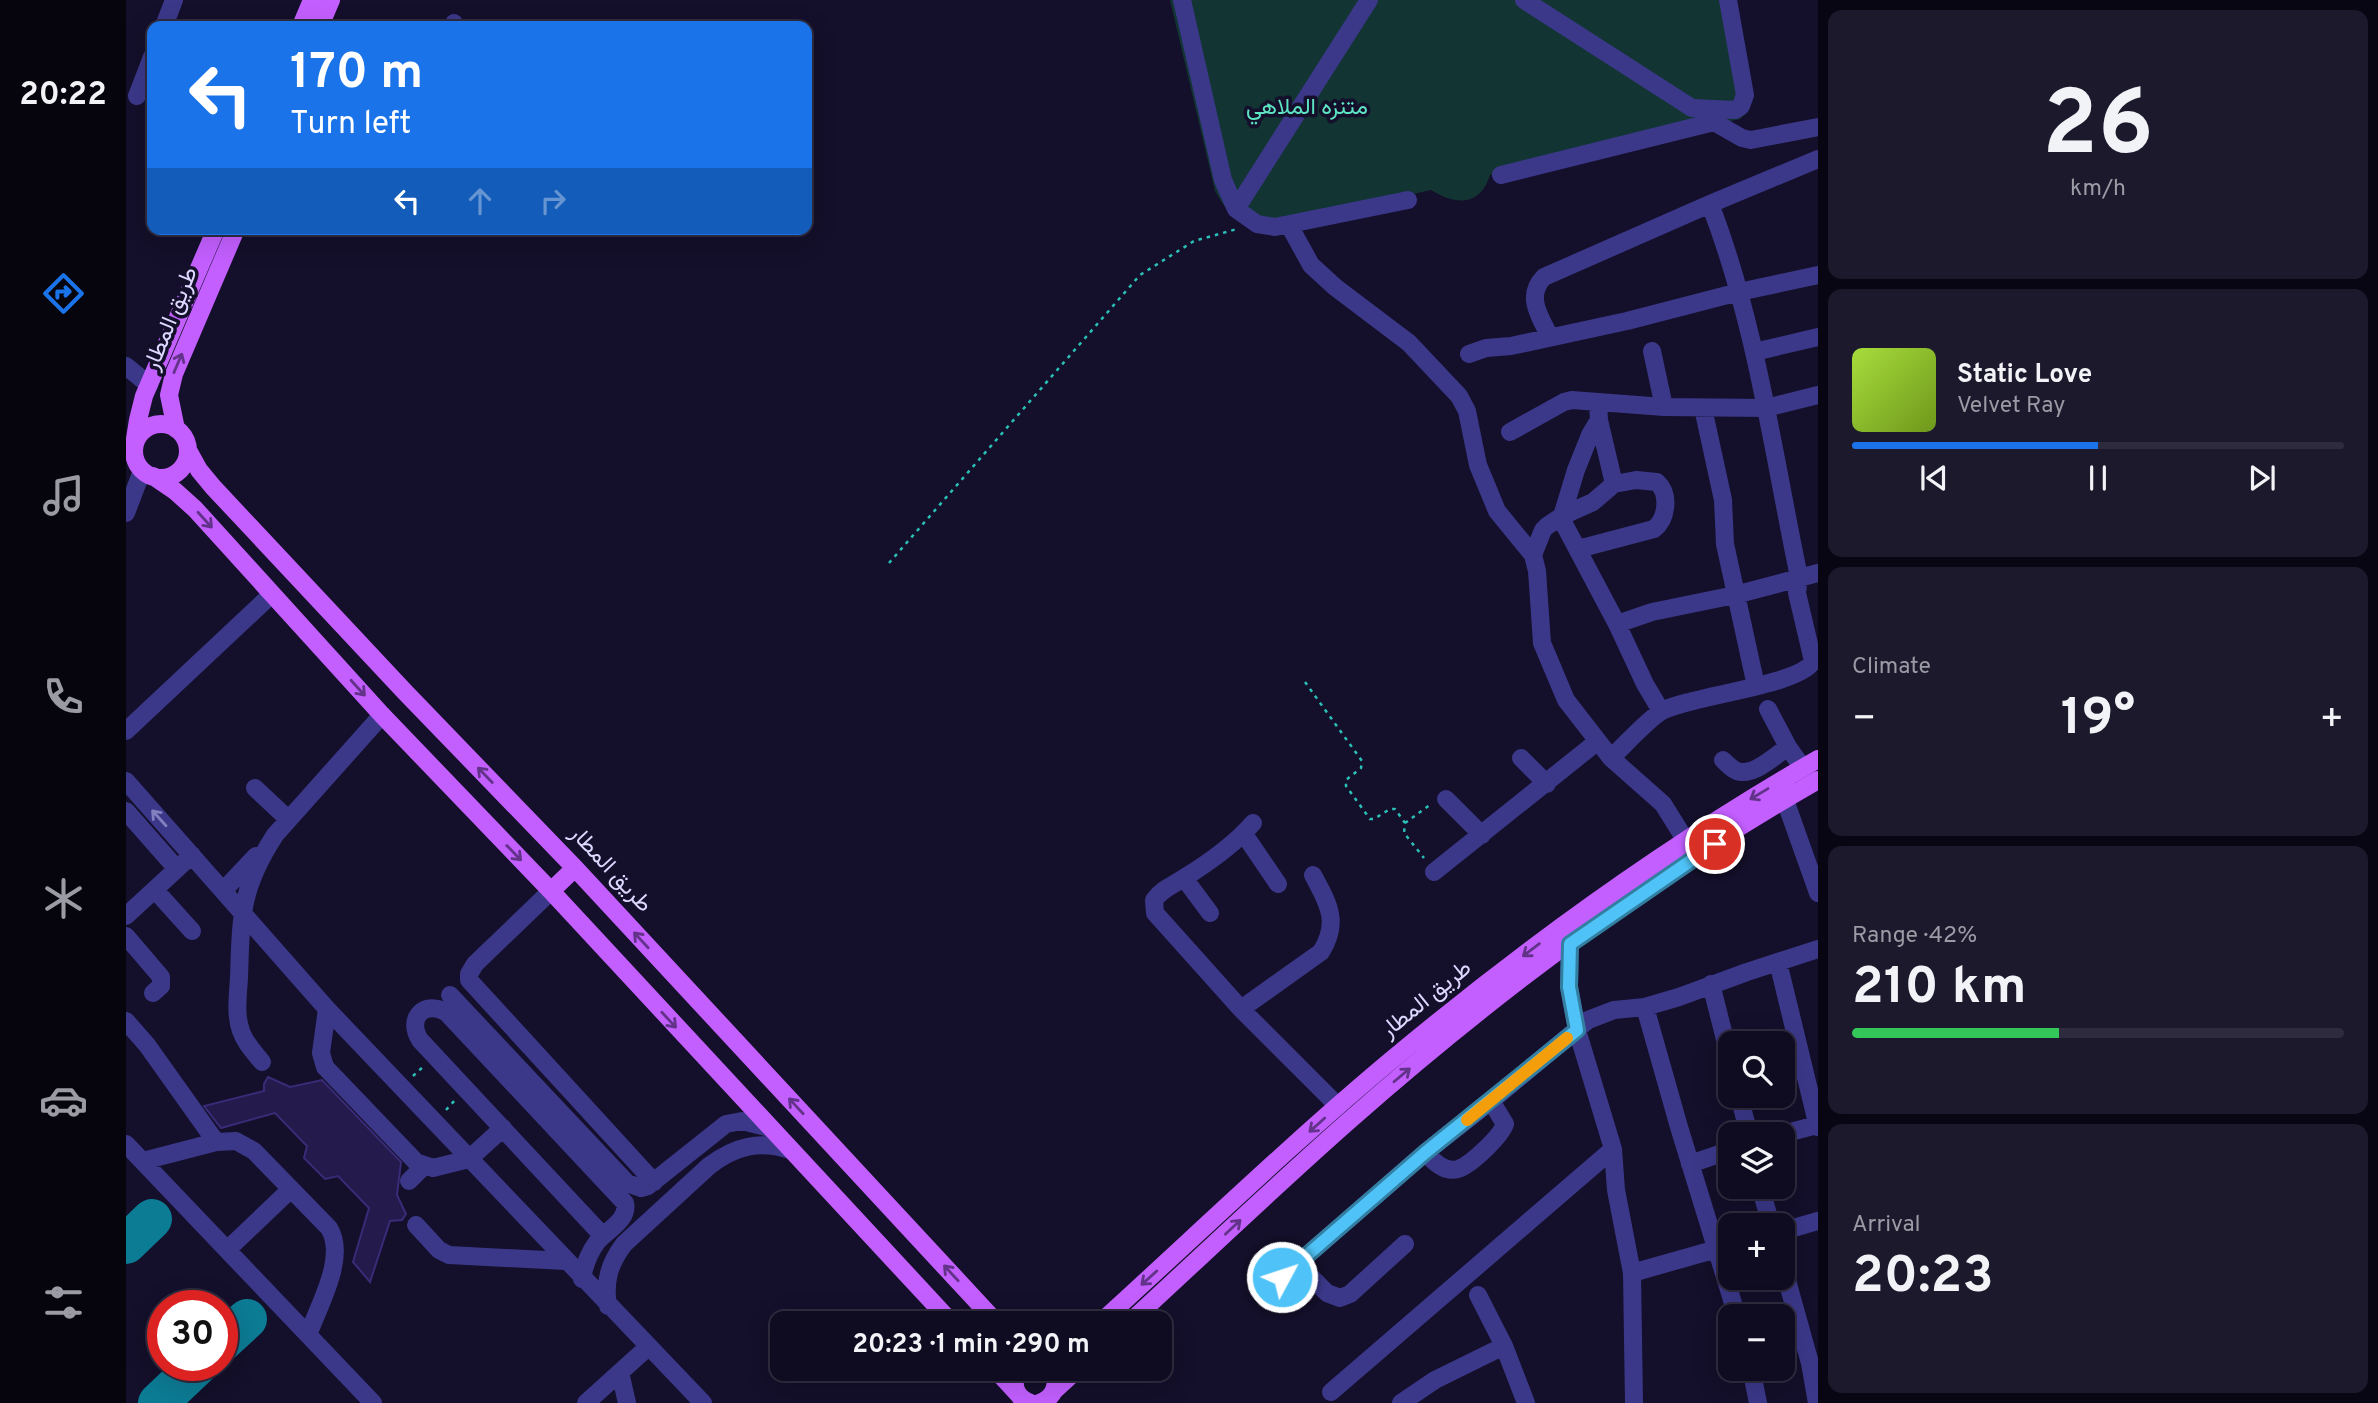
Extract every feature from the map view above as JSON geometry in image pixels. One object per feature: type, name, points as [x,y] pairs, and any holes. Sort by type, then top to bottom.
[{"type":"main road","points":[[303,21],[312,0]]},
{"type":"main road","points":[[322,21],[331,0]]},
{"type":"main road","name":"طريق المطار","points":[[134,444],[149,385],[213,235]]},
{"type":"main road","name":"طريق المطار","points":[[176,429],[169,396],[174,374],[233,235]]},
{"type":"main road","points":[[147,474],[165,477],[177,472],[185,463],[188,450],[184,438],[176,429],[164,424],[151,426],[140,433],[134,444],[134,456],[147,474],[186,500],[382,715],[551,891],[941,1311]]},
{"type":"main road","name":"طريق المطار","points":[[188,450],[213,487],[575,868],[987,1311]]},
{"type":"main road","points":[[272,594],[295,572]]},
{"type":"main road","points":[[382,715],[405,692]]},
{"type":"main road","name":"طريق المطار","points":[[1564,937],[1686,841],[1810,764]]},
{"type":"main road","name":"طريق المطار","points":[[1141,1311],[1450,1012],[1564,937],[1818,780]]},
{"type":"main road","points":[[551,891],[575,868]]},
{"type":"main road","name":"طريق المطار","points":[[1114,1311],[1344,1113]]},
{"type":"main road","points":[[1007,1381],[1028,1401],[1048,1399],[1065,1381]]},
{"type":"main road","points":[[1015,1381],[1028,1401]]},
{"type":"main road","points":[[1054,1391],[1055,1381]]},
{"type":"street","points":[[166,21],[174,0]]},
{"type":"street","points":[[1182,0],[1223,180],[1236,209],[1257,224],[1275,227],[1408,200]]},
{"type":"street","points":[[1236,209],[1369,0]]},
{"type":"street","points":[[1524,0],[1692,108],[1735,110],[1741,106],[1745,95],[1728,0]]},
{"type":"street","points":[[139,96],[147,72]]},
{"type":"street","points":[[1501,175],[1714,122],[1742,138],[1751,140],[1818,127]]},
{"type":"street","points":[[1550,337],[1536,309],[1534,298],[1536,286],[1544,277],[1818,159]]},
{"type":"street","points":[[1611,758],[1661,711],[1756,686],[1806,669],[1813,663],[1797,593],[1799,577],[1754,352],[1726,244],[1710,204]]},
{"type":"street","points":[[1289,225],[1311,265],[1335,287],[1409,343],[1459,396],[1467,411],[1478,465],[1497,511],[1533,555],[1537,571],[1542,643],[1566,700],[1611,758],[1663,804],[1686,841]]},
{"type":"street","points":[[1469,354],[1818,275]]},
{"type":"street","points":[[1754,352],[1818,337]]},
{"type":"street","points":[[1652,351],[1664,407]]},
{"type":"street","points":[[126,366],[149,385]]},
{"type":"street","points":[[1510,432],[1572,400],[1599,412],[1664,407],[1766,408],[1818,395]]},
{"type":"street","points":[[1703,408],[1723,500],[1725,544],[1756,686]]},
{"type":"street","points":[[1599,412],[1614,484]]},
{"type":"street","points":[[1599,412],[1584,447],[1562,516],[1567,531],[1618,624],[1645,684],[1661,711]]},
{"type":"street","points":[[126,513],[147,474]]},
{"type":"street","points":[[1533,555],[1543,530],[1562,516],[1593,502],[1614,484],[1636,480],[1657,482],[1664,492],[1665,511],[1662,520],[1654,529],[1578,549]]},
{"type":"street","points":[[1618,624],[1662,610],[1818,573]]},
{"type":"street","points":[[126,732],[272,594]]},
{"type":"street","points":[[1768,709],[1788,747],[1810,764]]},
{"type":"street","points":[[223,891],[382,715]]},
{"type":"street","points":[[1434,872],[1598,741]]},
{"type":"street","points":[[1723,760],[1744,772],[1763,764],[1788,747]]},
{"type":"street","points":[[1521,758],[1547,784]]},
{"type":"street","points":[[126,780],[327,1009],[703,1403]]},
{"type":"street","points":[[256,788],[288,820]]},
{"type":"street","points":[[1446,799],[1482,835]]},
{"type":"street","points":[[1785,800],[1817,885]]},
{"type":"street","points":[[126,811],[177,869]]},
{"type":"street","points":[[1278,884],[1249,829],[1184,878],[1163,890],[1153,907],[1155,913],[1241,1009],[1344,1113]]},
{"type":"street","points":[[262,1062],[245,1041],[238,1021],[241,911],[254,872],[275,835]]},
{"type":"street","points":[[126,916],[192,855]]},
{"type":"street","points":[[1241,1009],[1294,973],[1325,946],[1331,930],[1331,908],[1313,875]]},
{"type":"street","points":[[1184,878],[1210,913]]},
{"type":"street","points":[[155,890],[192,932]]},
{"type":"street","points":[[551,891],[475,964],[469,974],[470,980],[654,1182]]},
{"type":"street","points":[[126,936],[161,977],[161,986],[153,993]]},
{"type":"street","points":[[1564,937],[1577,1030],[1613,1149],[1616,1190],[1632,1273],[1634,1403]]},
{"type":"street","points":[[1282,1277],[1426,1152],[1597,1016],[1614,1010],[1645,1007],[1818,949]]},
{"type":"street","points":[[1778,962],[1818,1126],[1795,1131]]},
{"type":"street","points":[[1711,984],[1723,1031]]},
{"type":"street","points":[[450,995],[627,1183],[641,1188],[654,1182],[726,1124],[743,1121],[770,1128]]},
{"type":"street","points":[[1645,1007],[1690,1164],[1718,1232]]},
{"type":"street","points":[[582,1279],[587,1260],[603,1236],[625,1213],[622,1198],[447,1013],[440,1008],[423,1010],[414,1024],[420,1040],[603,1236]]},
{"type":"street","points":[[327,1009],[319,1072],[409,1157],[433,1168],[469,1159],[503,1128]]},
{"type":"street","points":[[126,1021],[148,1045],[215,1142]]},
{"type":"street","points":[[1426,1152],[1432,1160],[1448,1170],[1458,1169],[1467,1163],[1504,1129],[1505,1124],[1492,1101]]},
{"type":"street","points":[[143,1161],[215,1142],[236,1141],[246,1145],[328,1228],[336,1245],[334,1264],[308,1335]]},
{"type":"street","points":[[126,1144],[373,1403]]},
{"type":"street","points":[[608,1306],[607,1280],[610,1267],[624,1244],[709,1166],[721,1157],[748,1145],[777,1146],[790,1150]]},
{"type":"street","points":[[1331,1392],[1613,1149]]},
{"type":"street","points":[[1690,1164],[1718,1154]]},
{"type":"street","points":[[409,1181],[424,1166]]},
{"type":"street","points":[[227,1250],[291,1189]]},
{"type":"street","points":[[1795,1228],[1818,1221]]},
{"type":"street","points":[[416,1225],[439,1250],[449,1255],[565,1261]]},
{"type":"street","points":[[1298,1264],[1332,1296],[1345,1297],[1405,1244]]},
{"type":"street","points":[[1632,1273],[1718,1249]]},
{"type":"street","points":[[1790,1290],[1810,1363],[1817,1403]]},
{"type":"street","points":[[1478,1295],[1504,1346],[1526,1403]]},
{"type":"street","points":[[1401,1403],[1435,1380],[1504,1346]]},
{"type":"street","points":[[586,1403],[648,1347]]},
{"type":"street","points":[[620,1372],[627,1403]]},
{"type":"street","points":[[1754,1381],[1758,1403]]},
{"type":"path","points":[[889,563],[1140,275],[1194,241],[1257,224]]},
{"type":"path","points":[[1306,682],[1362,761],[1361,768],[1345,782],[1352,795],[1370,818],[1374,819],[1394,808],[1405,823],[1404,833],[1434,872]]},
{"type":"path","points":[[1405,823],[1430,805],[1446,799]]},
{"type":"path","points":[[401,1088],[435,1055]]},
{"type":"path","points":[[434,1122],[466,1089]]},
{"type":"green space","name":"متنزه الملاهي","points":[[1170,0],[1733,0],[1750,102],[1748,112],[1740,119],[1490,175],[1480,193],[1466,200],[1449,198],[1431,190],[1267,228],[1230,212],[1215,191]]},
{"type":"building","points":[[268,1077],[290,1087],[322,1080],[401,1162],[397,1195],[406,1214],[402,1220],[390,1221],[370,1282],[353,1262],[369,1208],[338,1176],[325,1179],[304,1158],[307,1146],[275,1113],[221,1128],[204,1106],[264,1091]]},
{"type":"taxiway","points":[[126,1244],[152,1219]]},
{"type":"taxiway","points":[[238,1327],[247,1319]]},
{"type":"taxiway","points":[[158,1403],[181,1381]]},
{"type":"slow traffic","points":[[1467,1120],[1567,1038]]},
{"type":"route","points":[[1282,1277],[1426,1152],[1577,1030],[1569,987],[1570,944],[1715,844]]}]
